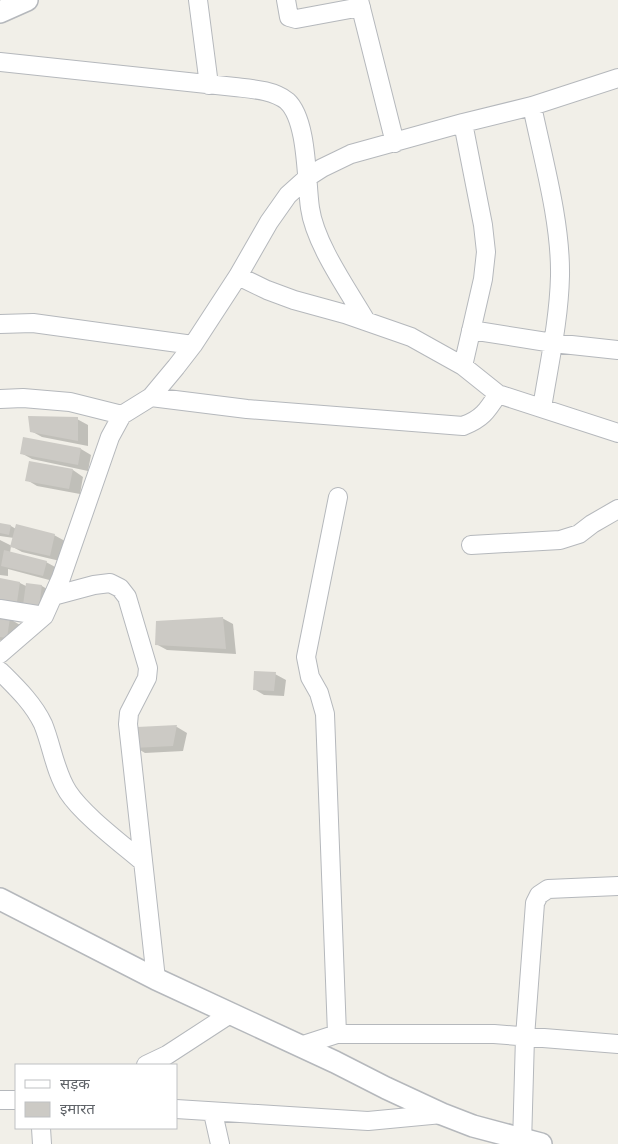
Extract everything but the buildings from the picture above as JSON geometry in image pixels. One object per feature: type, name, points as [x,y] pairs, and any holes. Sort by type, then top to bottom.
[{"type":"street","points":[[0,12],[27,0]]},
{"type":"street","points":[[198,0],[209,85]]},
{"type":"street","points":[[286,0],[289,17],[296,19],[360,4],[394,143]]},
{"type":"street","points":[[0,62],[235,87],[269,92],[287,102],[299,120],[308,177],[310,209],[319,236],[366,322]]},
{"type":"street","points":[[0,654],[44,616],[62,578],[110,437],[122,415],[151,397],[193,345],[238,276],[269,222],[288,195],[308,177],[351,154],[532,106],[618,78]]},
{"type":"street","points":[[532,106],[556,226],[560,274],[558,316],[542,408]]},
{"type":"street","points":[[463,123],[483,226],[486,252],[483,279],[463,366]]},
{"type":"street","points":[[238,276],[294,300],[412,337],[463,366],[498,394],[618,433]]},
{"type":"street","points":[[0,324],[33,323],[193,345]]},
{"type":"street","points":[[471,330],[553,343],[618,350]]},
{"type":"street","points":[[151,397],[247,409],[463,426],[476,421],[487,412],[498,394]]},
{"type":"street","points":[[0,399],[23,398],[70,402],[122,415]]},
{"type":"street","points":[[337,1034],[325,714],[319,692],[310,677],[306,657],[338,497]]},
{"type":"street","points":[[472,545],[560,540],[579,534],[618,509]]},
{"type":"street","points":[[53,596],[94,585],[110,583],[120,588],[127,597],[148,668],[147,678],[129,712],[128,724],[156,979]]},
{"type":"street","points":[[0,609],[44,616]]},
{"type":"street","points":[[0,671],[32,705],[42,724],[68,792],[84,810],[144,862]]},
{"type":"street","points":[[0,899],[156,979],[442,1114],[473,1126],[528,1142],[525,1037],[535,903],[539,895],[548,889],[618,886]]},
{"type":"street","points":[[148,1064],[166,1055],[230,1014]]},
{"type":"street","points":[[300,1046],[337,1034],[494,1034],[618,1044]]},
{"type":"street","points":[[0,1100],[15,1100]]},
{"type":"street","points":[[178,1109],[368,1122],[442,1114]]},
{"type":"street","points":[[213,1112],[220,1144]]},
{"type":"street","points":[[41,1129],[42,1144]]}]
